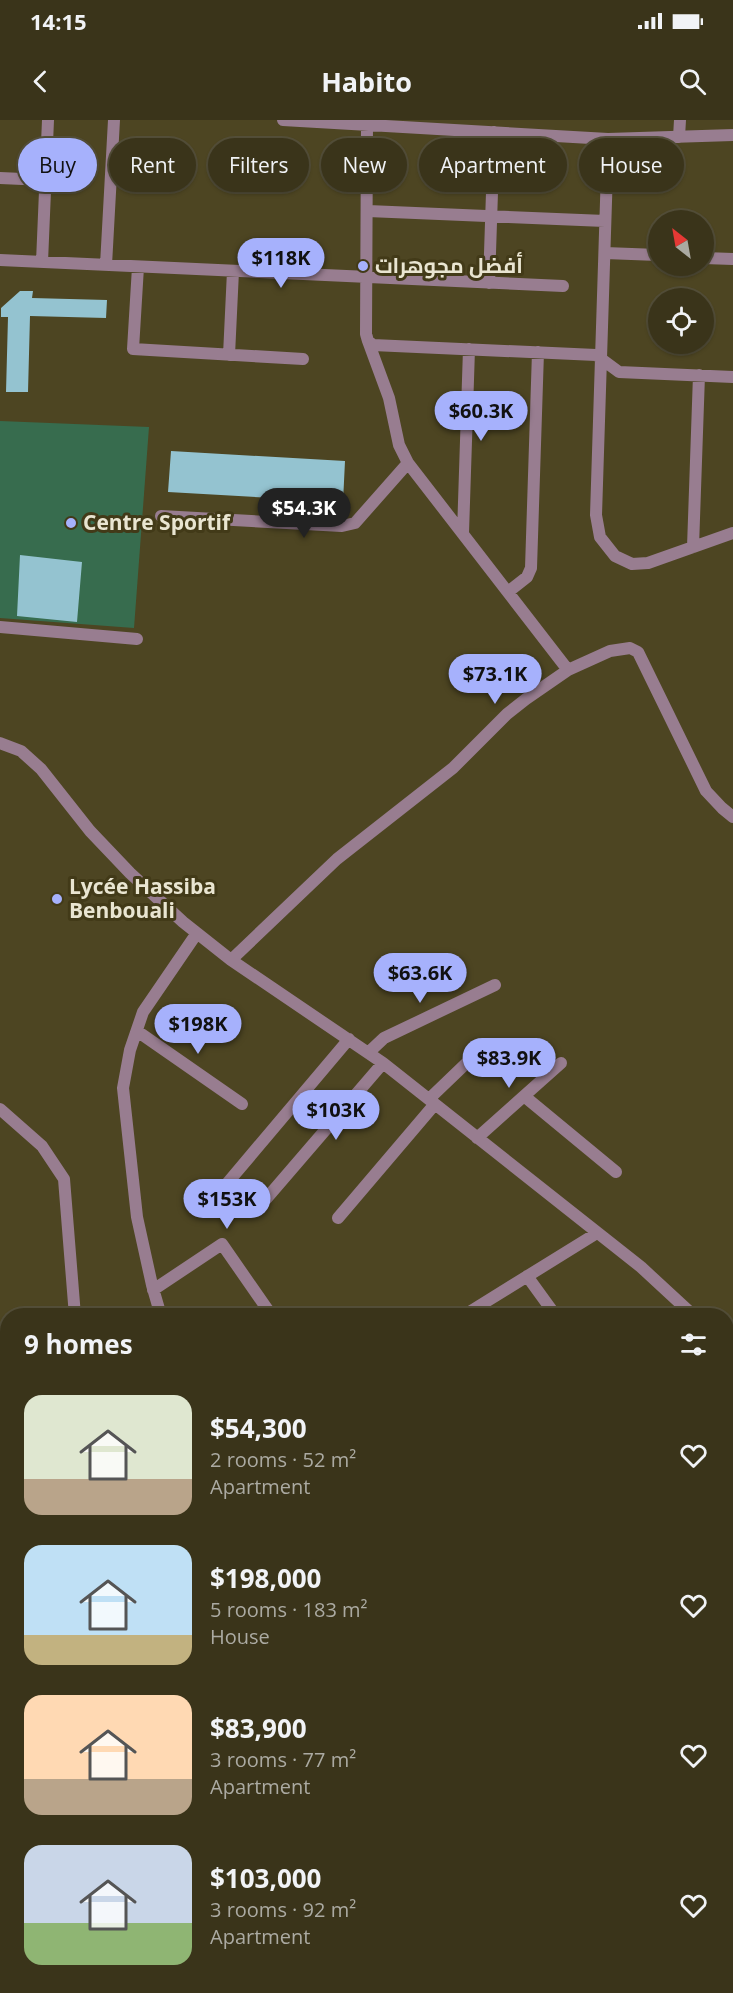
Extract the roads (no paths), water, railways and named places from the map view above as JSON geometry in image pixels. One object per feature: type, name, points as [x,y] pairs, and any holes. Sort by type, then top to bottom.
[{"type":"street","points":[[47,138],[48,120]]},
{"type":"street","points":[[106,265],[114,120]]},
{"type":"street","points":[[283,120],[368,122],[592,138]]},
{"type":"street","points":[[679,137],[680,120]]},
{"type":"street","points":[[368,122],[366,333],[389,398],[399,445],[408,463],[568,670]]},
{"type":"street","points":[[489,283],[494,132]]},
{"type":"street","points":[[644,138],[733,135]]},
{"type":"street","points":[[0,178],[18,179]]},
{"type":"street","points":[[42,262],[45,192]]},
{"type":"street","points":[[606,192],[596,515],[600,537],[615,556],[632,564],[648,563],[733,533]]},
{"type":"street","points":[[368,211],[605,221]]},
{"type":"street","points":[[605,253],[648,255]]},
{"type":"street","points":[[714,258],[733,259]]},
{"type":"street","points":[[0,260],[563,286]]},
{"type":"street","points":[[138,267],[133,349],[303,359]]},
{"type":"street","points":[[229,354],[233,271]]},
{"type":"street","points":[[368,341],[374,345],[596,355],[619,372],[733,376]]},
{"type":"street","points":[[463,533],[469,349]]},
{"type":"street","points":[[508,592],[527,577],[531,568],[538,352]]},
{"type":"street","points":[[693,547],[699,375]]},
{"type":"street","points":[[160,516],[342,526],[355,523],[408,463]]},
{"type":"street","points":[[0,627],[136,639]]},
{"type":"street","points":[[231,960],[337,859],[453,768],[507,714],[568,670],[610,651],[630,648],[639,652],[706,791],[733,817]]},
{"type":"street","points":[[0,743],[21,751],[41,769],[90,831],[130,873],[197,933],[231,960],[383,1063],[641,1267],[685,1308]]},
{"type":"street","points":[[159,1308],[137,1217],[123,1089],[130,1050],[143,1012],[197,933]]},
{"type":"street","points":[[368,1053],[384,1038],[495,984]]},
{"type":"street","points":[[137,1031],[242,1104]]},
{"type":"street","points":[[224,1187],[349,1039]]},
{"type":"street","points":[[338,1218],[432,1102],[479,1051]]},
{"type":"street","points":[[266,1199],[383,1063]]},
{"type":"street","points":[[477,1138],[561,1063]]},
{"type":"street","points":[[524,1096],[616,1172]]},
{"type":"street","points":[[0,1109],[42,1146],[64,1179],[74,1308]]},
{"type":"street","points":[[475,1308],[597,1233]]},
{"type":"street","points":[[153,1290],[222,1244],[266,1308]]},
{"type":"street","points":[[527,1276],[550,1308]]},
{"type":"place","name":"أفضل مجوهرات","points":[[363,266]]},
{"type":"place","name":"Centre Sportif","points":[[71,523]]},
{"type":"place","name":"Lycée Hassiba Benbouali","points":[[57,899]]}]
